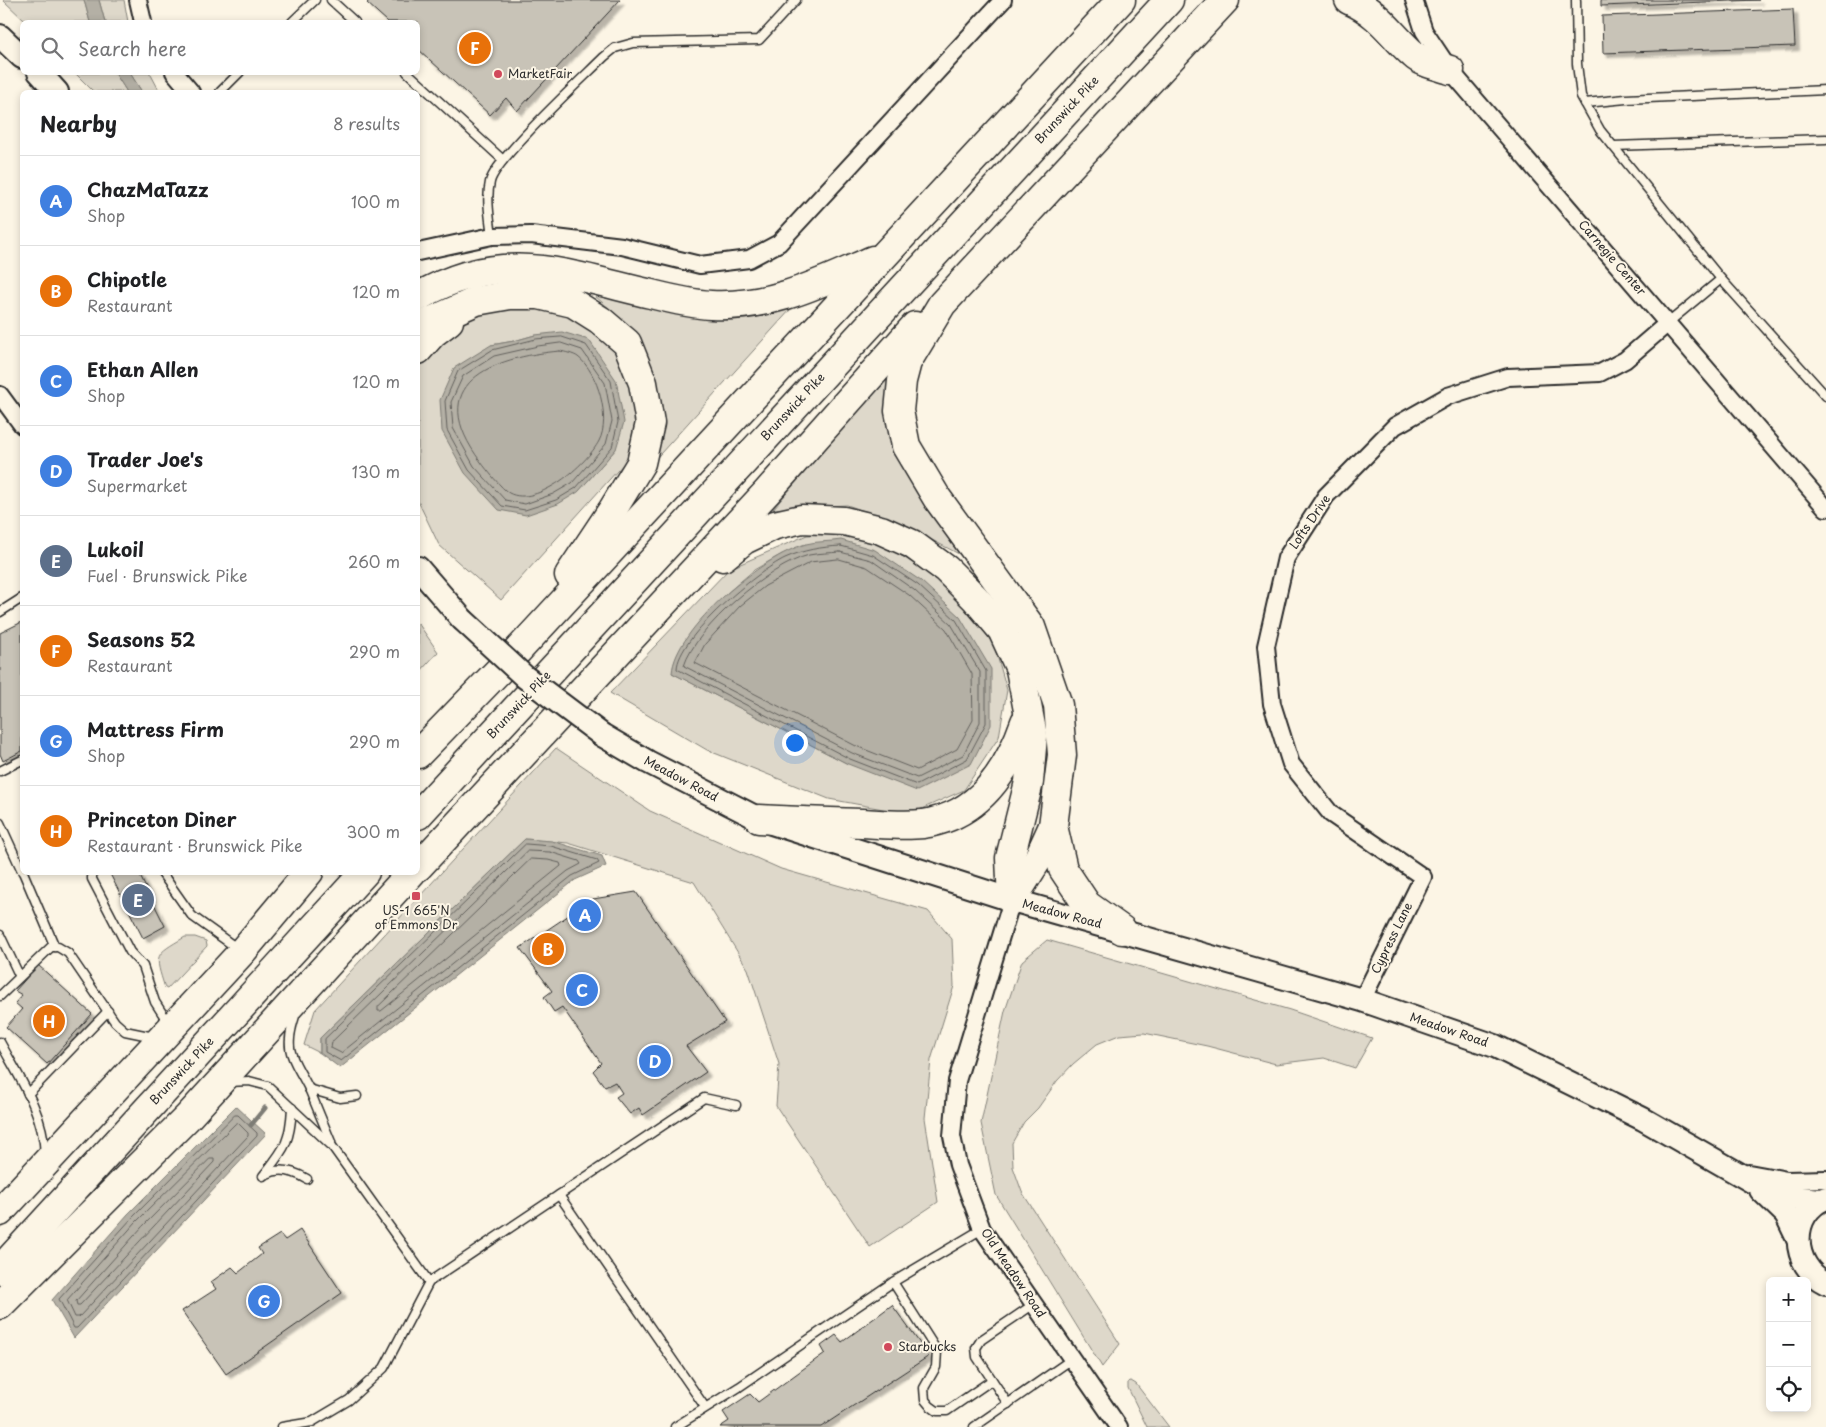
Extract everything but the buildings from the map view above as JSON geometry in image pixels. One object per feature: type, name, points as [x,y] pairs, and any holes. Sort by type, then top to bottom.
[{"type":"highway","points":[[420,752],[511,658],[1121,0]]},
{"type":"highway","name":"Brunswick Pike","points":[[420,813],[1169,0]]},
{"type":"highway","points":[[1012,900],[1038,859],[1053,826],[1062,755],[1058,705],[1031,626],[937,498],[906,446],[899,411],[899,396],[907,362],[942,304],[1225,0]]},
{"type":"highway","points":[[1195,33],[1246,0]]},
{"type":"highway","points":[[1349,0],[1363,6],[1392,30],[1415,57],[1450,70]]},
{"type":"highway","points":[[420,296],[458,277],[512,267],[539,268],[684,302],[736,305],[766,302],[795,294],[884,255]]},
{"type":"highway","points":[[420,326],[476,301],[510,295],[538,295],[573,303],[600,320],[627,343],[635,358],[643,383],[650,423],[640,463],[618,502],[511,658]]},
{"type":"highway","points":[[420,348],[433,333],[476,301]]},
{"type":"highway","points":[[420,865],[767,492],[929,310],[942,304]]},
{"type":"highway","points":[[651,616],[744,540],[775,525],[802,519],[844,521],[881,530],[912,544],[946,569],[975,598],[1002,630],[1020,669],[1029,711],[1033,736],[1030,772],[1021,818],[1010,858],[1012,900]]},
{"type":"highway","points":[[759,820],[921,824],[941,820],[981,797],[1000,776],[1012,757],[1029,711]]},
{"type":"highway","points":[[1053,826],[1063,869],[1087,905],[1122,930]]},
{"type":"highway","points":[[0,1212],[241,953],[306,875]]},
{"type":"highway","name":"Brunswick Pike","points":[[0,1270],[362,875]]},
{"type":"highway","points":[[0,1305],[155,1151],[409,875]]},
{"type":"street","points":[[138,0],[143,20]]},
{"type":"street","points":[[420,252],[492,236],[531,235],[622,246],[700,265],[749,259],[779,243],[1003,0]]},
{"type":"street","name":"Carnegie Center","points":[[1414,0],[1424,31],[1450,70],[1826,508]]},
{"type":"street","points":[[0,36],[20,55]]},
{"type":"street","points":[[42,75],[55,90]]},
{"type":"street","points":[[177,75],[189,90]]},
{"type":"street","name":"Lofts Drive","points":[[1423,877],[1331,814],[1291,764],[1272,704],[1266,646],[1286,558],[1326,496],[1395,426],[1448,396],[1508,377],[1600,373],[1625,360],[1668,324]]},
{"type":"street","points":[[0,395],[20,422]]},
{"type":"street","name":"Meadow Road","points":[[420,570],[462,619],[525,677],[602,734],[648,762],[759,820],[1012,900],[1362,1000],[1495,1046],[1643,1119],[1753,1182],[1790,1197],[1824,1193]]},
{"type":"street","name":"Cypress Lane","points":[[1362,1000],[1423,877]]},
{"type":"street","name":"Old Meadow Road","points":[[1012,900],[964,1054],[954,1107],[952,1136],[958,1165],[982,1229],[1119,1427]]},
{"type":"street","points":[[1719,1164],[1787,1180],[1824,1193],[1809,1210],[1801,1224],[1798,1239]]},
{"type":"street","name":"Meadow Road","points":[[1753,1182],[1786,1214],[1798,1239],[1803,1262],[1811,1272],[1826,1283]]},
{"type":"lane","points":[[294,20],[315,0]]},
{"type":"lane","points":[[331,0],[353,20]]},
{"type":"lane","points":[[492,236],[489,202],[490,181],[503,160],[615,48],[633,43],[759,40],[796,0]]},
{"type":"lane","points":[[1576,0],[1577,64],[1581,96],[1600,130],[1722,279],[1826,396]]},
{"type":"lane","points":[[222,90],[237,75]]},
{"type":"lane","points":[[410,75],[503,160]]},
{"type":"lane","points":[[1585,103],[1626,98],[1826,90]]},
{"type":"lane","points":[[1613,146],[1826,138]]},
{"type":"lane","points":[[1668,324],[1722,279]]},
{"type":"lane","points":[[0,612],[20,599]]},
{"type":"lane","points":[[0,771],[20,761]]},
{"type":"lane","points":[[0,823],[20,866]]},
{"type":"lane","points":[[24,875],[55,947]]},
{"type":"lane","points":[[0,996],[19,975],[51,947],[55,947],[68,953],[125,1032],[166,1033],[143,966],[130,952],[90,875]]},
{"type":"lane","points":[[162,875],[192,916],[232,944],[241,953]]},
{"type":"lane","points":[[0,935],[19,975]]},
{"type":"lane","points":[[302,992],[292,1025],[289,1047],[295,1067],[309,1089],[332,1146]]},
{"type":"lane","points":[[28,1094],[108,1011]]},
{"type":"lane","points":[[0,1042],[38,1110],[44,1132],[45,1163]]},
{"type":"lane","points":[[220,1082],[249,1081],[268,1086],[332,1146],[429,1282]]},
{"type":"lane","points":[[309,1089],[340,1098],[357,1096]]},
{"type":"lane","points":[[282,1427],[312,1422],[349,1400],[384,1368],[429,1282],[704,1098],[736,1105]]},
{"type":"lane","points":[[292,1108],[291,1125],[285,1148],[263,1176],[274,1170],[295,1173],[307,1179]]},
{"type":"lane","points":[[559,1195],[705,1407]]},
{"type":"lane","points":[[675,1427],[739,1387],[893,1282],[982,1229]]},
{"type":"lane","points":[[893,1282],[937,1351],[936,1367],[926,1383],[923,1393],[930,1406],[937,1411],[947,1411],[992,1380]]},
{"type":"lane","points":[[1008,1404],[977,1356],[978,1344],[1034,1304]]},
{"type":"lane","points":[[974,1427],[1072,1359]]},
{"type":"shaded area","points":[[3,0],[84,0],[89,20],[24,20]]},
{"type":"shaded area","points":[[99,0],[124,0],[128,20],[104,20]]},
{"type":"shaded area","points":[[77,75],[116,75],[126,90],[92,90]]},
{"type":"shaded area","points":[[131,75],[151,75],[159,90],[141,90]]},
{"type":"shaded area","points":[[587,289],[712,313],[791,309],[651,464],[656,385],[636,332]]},
{"type":"shaded area","points":[[525,299],[577,313],[618,345],[640,401],[627,460],[501,600],[439,545],[420,505],[420,364],[424,353],[473,309]],"holes":[[[535,335],[616,449],[578,492],[491,345]]]},
{"type":"shaded area","points":[[888,376],[886,423],[916,482],[961,555],[899,523],[847,505],[773,509]]},
{"type":"shaded area","points":[[863,532],[950,586],[994,645],[1007,690],[999,737],[964,790],[910,814],[829,799],[707,750],[610,693],[729,569],[807,535]],"holes":[[[806,544],[848,764],[672,673],[727,593],[754,570],[782,554]]]},
{"type":"shaded area","points":[[420,626],[438,652],[420,672]]},
{"type":"shaded area","points":[[556,748],[650,811],[781,869],[928,911],[952,939],[954,986],[931,1060],[925,1118],[938,1202],[870,1247],[776,1106],[779,1064],[748,969],[694,882],[568,843],[525,839],[320,1038],[320,1053],[304,1045],[315,1010]]},
{"type":"shaded area","points":[[185,937],[195,937],[206,941],[207,946],[167,989],[165,988],[159,968],[159,956],[167,948]]},
{"type":"shaded area","points":[[1047,940],[1290,1010],[1372,1038],[1355,1068],[1324,1058],[1276,1064],[1207,1046],[1144,1033],[1119,1035],[1097,1044],[1073,1064],[1057,1081],[1038,1108],[1024,1122],[1012,1143],[1013,1167],[1022,1192],[1120,1344],[1102,1367],[996,1195],[981,1123],[1005,1011],[1022,961]]},
{"type":"shaded area","points":[[1131,1381],[1136,1384],[1169,1427],[1147,1427],[1128,1388],[1128,1382]]},
{"type":"water","points":[[84,0],[99,0],[104,20],[89,20]]},
{"type":"water","points":[[116,75],[131,75],[141,90],[126,90]]},
{"type":"water","points":[[562,332],[589,340],[616,380],[624,422],[616,449],[578,492],[558,504],[526,515],[499,510],[465,473],[442,431],[440,400],[454,368],[491,345],[535,335]]},
{"type":"water","points":[[841,540],[875,550],[921,581],[960,617],[991,669],[991,725],[971,764],[917,791],[848,764],[672,673],[677,655],[688,635],[724,596],[746,578],[768,562],[788,551],[810,543]]},
{"type":"water","points":[[525,839],[552,841],[602,856],[606,866],[575,880],[340,1068],[320,1053],[320,1038]]},
{"type":"water","points":[[236,1106],[266,1134],[74,1338],[52,1300],[128,1214]]},
{"type":"waterway","points":[[251,1125],[265,1108]]},
{"type":"place","name":"Seasons 52","points":[[475,48]]},
{"type":"place","name":"MarketFair","points":[[498,74]]},
{"type":"place","name":"US-1 665'N of Emmons Dr","points":[[416,896]]},
{"type":"place","name":"Lukoil","points":[[138,900]]},
{"type":"place","name":"ChazMaTazz","points":[[585,915]]},
{"type":"place","name":"Chipotle","points":[[548,949]]},
{"type":"place","name":"Ethan Allen","points":[[582,990]]},
{"type":"place","name":"Princeton Diner","points":[[49,1021]]},
{"type":"place","name":"Trader Joe's","points":[[655,1061]]},
{"type":"place","name":"Mattress Firm","points":[[264,1301]]},
{"type":"place","name":"Starbucks","points":[[888,1347]]}]
